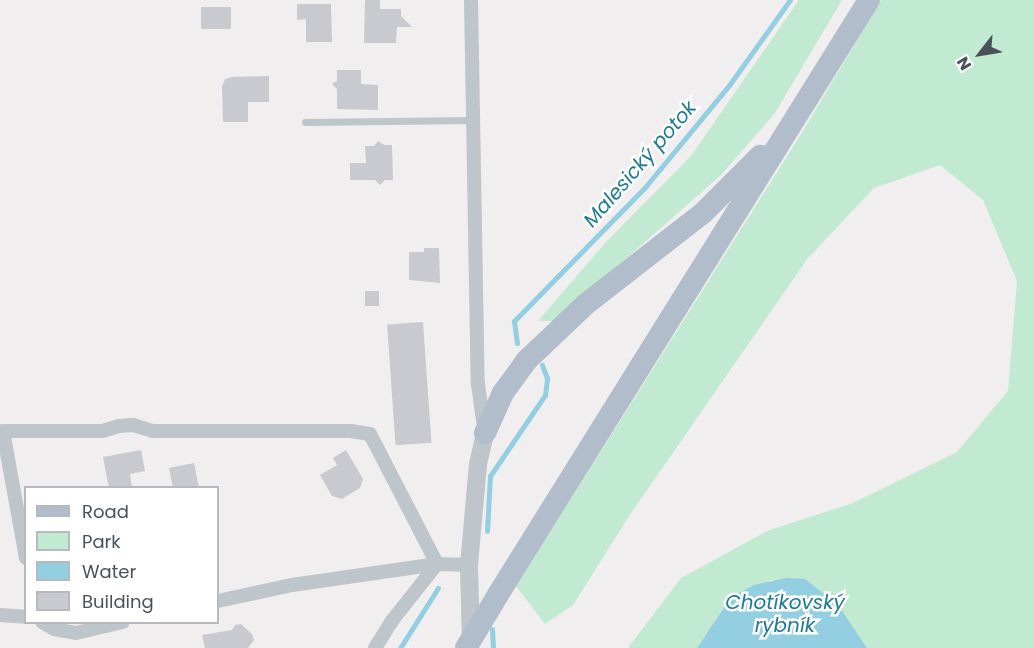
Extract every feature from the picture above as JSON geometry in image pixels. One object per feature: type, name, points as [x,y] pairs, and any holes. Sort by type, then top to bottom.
[{"type":"main road","points":[[466,648],[869,0]]},
{"type":"main road","points":[[485,433],[503,393],[527,360],[586,304],[703,213],[739,179],[804,105]]},
{"type":"street","points":[[471,0],[478,384],[485,433],[478,464],[469,566],[471,648]]},
{"type":"street","points":[[24,547],[3,431],[102,431],[133,425],[153,431],[351,431],[370,434],[437,564]]},
{"type":"street","points":[[219,601],[292,585],[437,564],[469,566]]},
{"type":"street","points":[[375,648],[391,622],[437,564]]},
{"type":"street","points":[[0,615],[24,617]]},
{"type":"street","points":[[45,624],[54,629],[76,633],[114,624]]},
{"type":"lane","points":[[305,122],[473,120]]},
{"type":"green space","points":[[799,0],[842,0],[775,113],[721,175],[555,321],[538,321],[606,242],[691,156]]},
{"type":"green space","points":[[881,0],[1034,0],[1034,648],[867,648],[841,609],[772,580],[731,597],[697,648],[628,648],[681,578],[767,531],[853,503],[957,452],[1008,391],[1017,281],[983,200],[940,165],[874,188],[808,258],[631,513],[573,605],[545,624],[516,586],[803,131]]},
{"type":"water","name":"Chotíkovský rybník","points":[[786,578],[805,579],[823,593],[841,609],[867,648],[697,648],[731,597],[754,585]]},
{"type":"building","points":[[365,0],[380,0],[380,9],[401,9],[401,16],[412,27],[397,27],[396,43],[364,43]]},
{"type":"building","points":[[297,4],[331,4],[332,42],[306,42],[306,19],[297,20]]},
{"type":"building","points":[[201,7],[231,7],[231,29],[201,29]]},
{"type":"building","points":[[337,70],[361,70],[361,84],[378,85],[378,110],[337,109],[337,89],[332,84],[337,81]]},
{"type":"building","points":[[269,76],[269,102],[248,102],[248,122],[223,122],[222,86],[225,79]]},
{"type":"building","points":[[378,141],[384,145],[392,145],[393,180],[385,180],[380,185],[375,180],[350,180],[350,163],[366,163],[365,146],[374,146]]},
{"type":"building","points":[[424,248],[439,248],[440,283],[409,280],[409,252],[424,252]]},
{"type":"building","points":[[365,291],[379,291],[379,306],[365,306]]},
{"type":"building","points":[[423,322],[431,443],[396,445],[387,325]]},
{"type":"building","points":[[141,450],[145,471],[130,474],[132,486],[109,486],[103,457]]},
{"type":"building","points":[[346,450],[363,479],[360,488],[342,499],[332,496],[320,475],[337,465],[333,458]]},
{"type":"building","points":[[194,463],[199,486],[173,486],[169,468]]},
{"type":"building","points":[[241,624],[252,634],[254,640],[248,648],[205,648],[202,635],[232,630],[235,625]]},
{"type":"waterway","name":"Malesický potok","points":[[517,343],[514,321],[646,186],[730,84],[790,0]]},
{"type":"waterway","name":"Malesický potok","points":[[487,531],[490,476],[545,395],[547,378],[542,365]]},
{"type":"waterway","points":[[400,648],[438,588]]},
{"type":"waterway","name":"Malesický potok","points":[[492,629],[493,648]]}]
